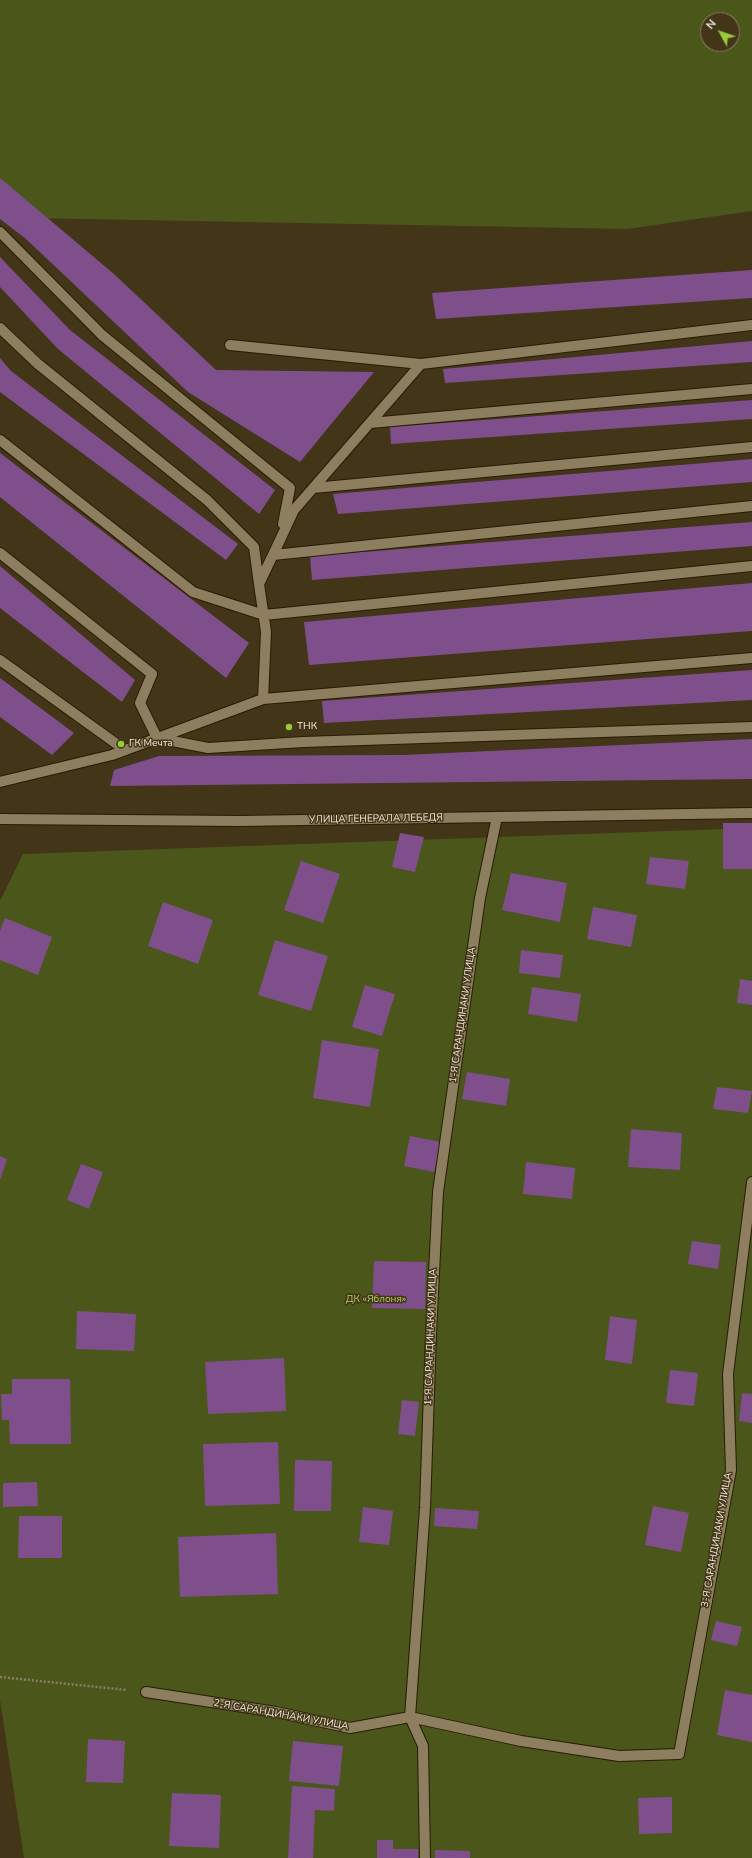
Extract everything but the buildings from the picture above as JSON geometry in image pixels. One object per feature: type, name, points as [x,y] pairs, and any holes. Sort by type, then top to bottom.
[{"type":"street","points":[[0,232],[102,335],[290,488],[280,540]]},
{"type":"street","points":[[230,345],[421,364],[752,325]]},
{"type":"street","points":[[0,328],[38,364],[207,500],[254,547],[266,632],[263,699]]},
{"type":"street","points":[[259,584],[294,510],[421,364]]},
{"type":"street","points":[[370,424],[752,389]]},
{"type":"street","points":[[0,440],[193,592],[264,615],[752,566]]},
{"type":"street","points":[[313,488],[752,447]]},
{"type":"street","points":[[273,555],[752,506]]},
{"type":"street","points":[[0,553],[152,674],[140,703],[156,738]]},
{"type":"street","points":[[0,782],[125,750],[263,699],[752,658]]},
{"type":"street","points":[[0,660],[125,750]]},
{"type":"street","points":[[156,738],[208,748],[303,742],[752,727]]},
{"type":"street","name":"УЛИЦА ГЕНЕРАЛА ЛЕБЕДЯ","points":[[0,819],[240,821],[752,813]]},
{"type":"street","name":"1-Я САРАНДИНАКИ УЛИЦА","points":[[425,1858],[423,1746],[410,1717],[425,1508],[438,1192],[480,898],[497,817]]},
{"type":"street","name":"3-Я САРАНДИНАКИ УЛИЦА","points":[[679,1754],[731,1470],[728,1374],[752,1182]]},
{"type":"street","name":"2-Я САРАНДИНАКИ УЛИЦА","points":[[146,1692],[276,1712],[350,1728],[410,1717],[522,1741],[619,1756],[679,1754]]},
{"type":"path","points":[[0,1677],[146,1692]]},
{"type":"green space","points":[[0,0],[752,0],[752,211],[627,229],[28,218],[0,179]]},
{"type":"green space","name":"ДК «Яблоня»","points":[[752,828],[752,1858],[24,1858],[0,1700],[0,901],[23,854]]},
{"type":"place","name":"ТНК","points":[[289,727]]},
{"type":"place","name":"ГК Мечта","points":[[121,744]]}]
